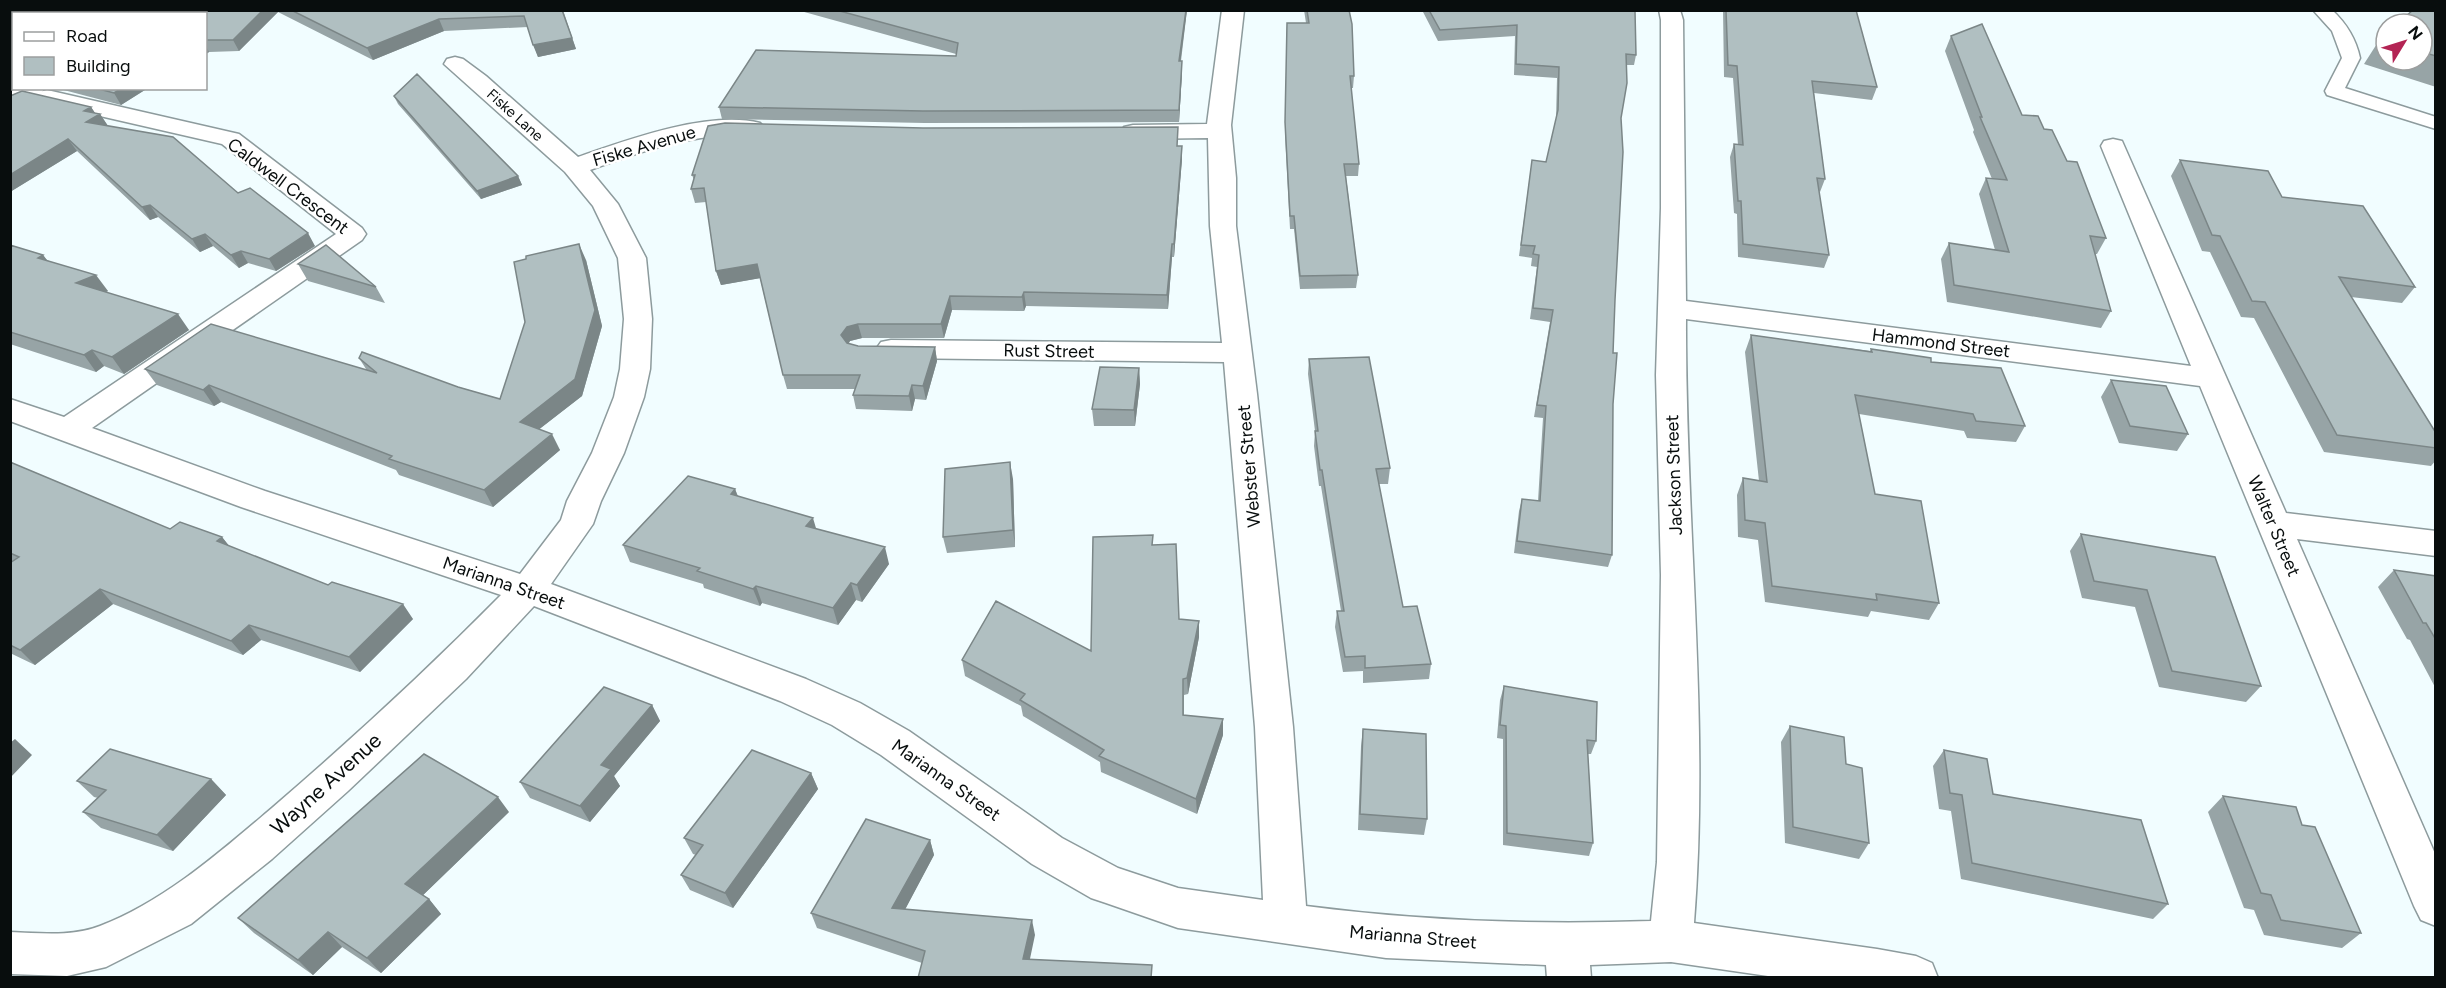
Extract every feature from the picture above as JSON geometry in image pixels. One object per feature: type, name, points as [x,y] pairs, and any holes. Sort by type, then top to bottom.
[{"type":"street","name":"Webster Street","points":[[1233,10],[1220,131],[1223,226],[1274,727],[1286,922]]},
{"type":"street","name":"Jackson Street","points":[[1668,10],[1672,29],[1674,208],[1671,375],[1678,587],[1678,862],[1671,941]]},
{"type":"street","name":"Fiske Lane","points":[[455,64],[478,81],[574,167]]},
{"type":"street","name":"Caldwell Crescent","points":[[24,94],[230,139],[353,234],[67,430]]},
{"type":"street","name":"Fiske Avenue","points":[[528,590],[576,524],[584,501],[608,453],[629,397],[635,369],[638,319],[632,258],[605,204],[574,167],[651,140],[698,129],[772,128]]},
{"type":"street","points":[[1113,132],[1220,131]]},
{"type":"street","name":"Walter Street","points":[[2113,146],[2436,906]]},
{"type":"street","name":"Hammond Street","points":[[1671,308],[2211,378]]},
{"type":"street","name":"Rust Street","points":[[862,349],[1237,353]]},
{"type":"street","name":"Marianna Street","points":[[10,409],[253,499],[528,590],[725,663],[846,714],[942,774],[1047,851],[1106,884],[1178,908],[1386,937],[1484,944],[1568,961],[1671,941],[1877,970],[1916,978]]},
{"type":"street","points":[[2273,524],[2436,544]]},
{"type":"street","name":"Wayne Avenue","points":[[10,953],[68,955],[91,962],[176,910],[257,846],[334,779],[445,676],[528,590]]},
{"type":"lane","points":[[2321,10],[2332,18],[2347,38],[2351,58],[2334,91],[2436,123]]},
{"type":"building","points":[[27,10],[263,10],[233,40],[207,40],[207,12],[24,12]]},
{"type":"building","points":[[291,10],[562,10],[572,38],[533,45],[524,16],[439,19],[367,48]]},
{"type":"building","points":[[836,10],[1186,10],[1179,61],[1182,61],[1179,110],[923,111],[719,107],[756,50],[956,56],[958,43]]},
{"type":"building","points":[[1307,10],[1349,10],[1352,24],[1354,76],[1350,76],[1359,164],[1344,164],[1358,275],[1300,276],[1294,216],[1290,216],[1285,122],[1287,23],[1309,23]]},
{"type":"building","points":[[1429,10],[1635,11],[1636,55],[1626,54],[1627,83],[1621,118],[1623,152],[1613,353],[1617,353],[1613,404],[1612,555],[1517,541],[1522,499],[1540,501],[1546,406],[1537,405],[1553,310],[1533,308],[1539,255],[1533,254],[1535,246],[1521,245],[1532,160],[1546,162],[1558,110],[1559,67],[1516,64],[1517,25],[1440,30]]},
{"type":"building","points":[[1726,10],[1856,10],[1877,87],[1812,81],[1825,179],[1817,178],[1829,255],[1743,244],[1741,201],[1738,201],[1734,144],[1743,145],[1737,66],[1728,65]]},
{"type":"building","points":[[2413,10],[2436,10],[2436,56],[2434,55],[2434,12],[2411,12]]},
{"type":"building","points":[[12,18],[12,74],[10,74],[10,19]]},
{"type":"building","points":[[1982,24],[2022,115],[2038,116],[2044,129],[2052,130],[2067,161],[2077,162],[2106,238],[2090,236],[2111,311],[1954,285],[1949,243],[2009,252],[1986,178],[2007,180],[1980,117],[1982,117],[1951,36]]},
{"type":"building","points":[[417,74],[518,176],[477,191],[394,96]]},
{"type":"building","points":[[103,90],[119,90],[114,93]]},
{"type":"building","points":[[22,91],[91,107],[84,111],[100,114],[86,122],[173,137],[238,193],[250,188],[308,233],[269,259],[241,251],[231,255],[205,234],[192,239],[150,205],[142,207],[68,139],[10,175],[10,96]]},
{"type":"building","points":[[725,123],[923,128],[1178,127],[1177,146],[1182,146],[1174,244],[1172,244],[1167,295],[1024,292],[1022,297],[950,296],[941,324],[858,324],[847,327],[841,335],[847,343],[858,346],[935,347],[923,386],[912,385],[909,396],[853,395],[860,375],[783,375],[757,264],[716,271],[704,188],[691,189],[695,175],[692,175],[708,126]]},
{"type":"building","points":[[2180,160],[2268,171],[2282,197],[2363,206],[2415,287],[2339,277],[2436,433],[2436,448],[2337,435],[2265,302],[2252,301],[2220,236],[2212,235]]},
{"type":"building","points":[[579,244],[595,310],[575,379],[520,422],[552,434],[484,490],[389,459],[392,456],[209,385],[203,390],[145,369],[211,324],[377,373],[359,358],[362,352],[458,387],[500,399],[525,322],[514,262],[526,259],[526,256]]},
{"type":"building","points":[[10,245],[43,255],[38,258],[96,275],[76,283],[178,314],[112,357],[92,350],[84,355],[10,332]]},
{"type":"building","points":[[326,245],[376,287],[298,264]]},
{"type":"building","points":[[1751,335],[1931,358],[1931,362],[2001,368],[2025,426],[1976,421],[1973,414],[1855,395],[1875,494],[1921,501],[1939,603],[1876,594],[1877,600],[1772,586],[1765,523],[1745,520],[1743,478],[1767,482]]},
{"type":"building","points":[[1369,357],[1390,468],[1376,469],[1403,607],[1417,606],[1431,664],[1365,668],[1365,656],[1345,657],[1337,611],[1344,611],[1322,470],[1320,470],[1315,431],[1318,431],[1309,359]]},
{"type":"building","points":[[1100,367],[1139,368],[1134,410],[1092,409]]},
{"type":"building","points":[[2111,380],[2166,386],[2188,434],[2130,426]]},
{"type":"building","points":[[10,462],[170,529],[180,522],[222,537],[217,541],[328,585],[332,582],[403,604],[349,657],[249,625],[231,641],[100,589],[20,650],[10,645],[10,563],[19,557],[10,553]]},
{"type":"building","points":[[1010,462],[1013,530],[943,537],[945,469]]},
{"type":"building","points":[[688,476],[735,489],[731,494],[813,518],[806,526],[885,547],[857,585],[851,583],[833,608],[756,586],[753,589],[697,571],[700,568],[623,545]]},
{"type":"building","points":[[2081,534],[2215,557],[2261,686],[2172,671],[2147,590],[2094,581]]},
{"type":"building","points":[[1153,535],[1152,545],[1176,544],[1179,619],[1199,621],[1187,678],[1183,679],[1183,715],[1223,719],[1196,799],[1099,756],[1104,750],[1020,700],[1025,694],[962,660],[996,601],[1091,651],[1093,537]]},
{"type":"building","points":[[2394,570],[2436,576],[2436,640],[2426,623],[2423,623]]},
{"type":"building","points":[[1504,686],[1597,702],[1596,741],[1587,740],[1593,843],[1507,833],[1506,726],[1500,725]]},
{"type":"building","points":[[604,687],[652,705],[601,765],[611,769],[580,806],[520,782]]},
{"type":"building","points":[[1790,726],[1844,737],[1846,764],[1862,768],[1869,843],[1793,827]]},
{"type":"building","points":[[1363,729],[1426,734],[1427,819],[1360,814]]},
{"type":"building","points":[[110,749],[211,779],[157,835],[83,812],[106,790],[77,781]]},
{"type":"building","points":[[752,750],[811,773],[725,893],[681,875],[703,845],[684,838]]},
{"type":"building","points":[[1944,750],[1987,759],[1993,794],[2141,820],[2168,904],[1972,863],[1962,795],[1950,793]]},
{"type":"building","points":[[424,754],[498,797],[405,884],[429,899],[367,958],[328,932],[298,960],[238,918]]},
{"type":"building","points":[[2223,796],[2296,807],[2302,825],[2315,827],[2361,933],[2281,920],[2271,895],[2261,893]]},
{"type":"building","points":[[866,819],[930,840],[892,908],[1032,920],[1023,959],[1152,965],[1151,978],[918,978],[925,951],[811,913]]}]
